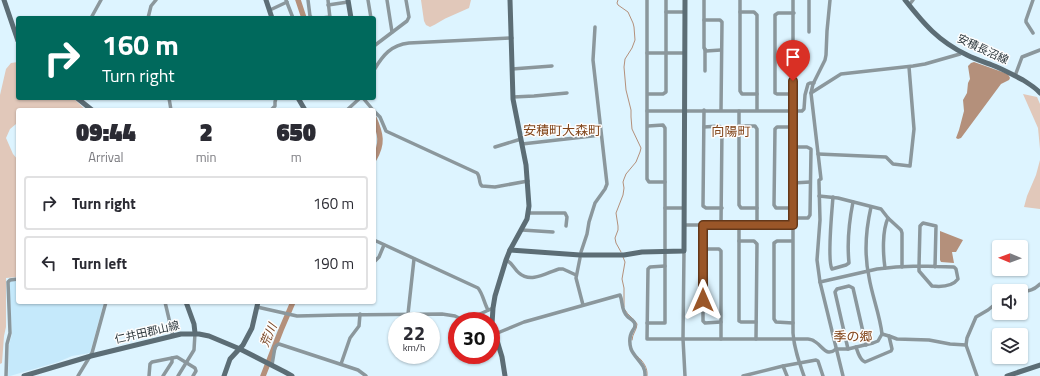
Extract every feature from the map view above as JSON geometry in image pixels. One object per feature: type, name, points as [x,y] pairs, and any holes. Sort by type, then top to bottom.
[{"type":"street","points":[[4,0],[16,35]]},
{"type":"street","points":[[92,16],[101,0]]},
{"type":"street","points":[[148,16],[151,6],[156,0]]},
{"type":"street","points":[[266,0],[272,16]]},
{"type":"street","points":[[308,0],[310,16]]},
{"type":"street","points":[[328,0],[330,16]]},
{"type":"street","points":[[368,0],[370,16]]},
{"type":"street","points":[[387,0],[392,32]]},
{"type":"street","points":[[376,43],[407,22],[409,18],[406,0]]},
{"type":"street","points":[[490,312],[490,309],[506,260],[522,230],[528,213],[528,181],[526,165],[513,97],[510,0]]},
{"type":"street","points":[[647,0],[647,179],[649,182],[665,182]]},
{"type":"street","points":[[648,94],[663,94],[666,92],[666,0]]},
{"type":"street","points":[[685,0],[683,339],[685,376]]},
{"type":"street","points":[[704,0],[705,71]]},
{"type":"street","points":[[740,0],[740,91],[742,94],[757,94]]},
{"type":"street","points":[[794,0],[792,323],[793,339],[804,376]]},
{"type":"street","points":[[809,0],[809,32]]},
{"type":"street","points":[[830,0],[826,55],[811,93],[821,178],[819,180],[820,220],[817,260],[820,282],[843,376]]},
{"type":"street","name":"安積長沼線","points":[[905,0],[930,30],[949,45],[1015,76],[1034,87],[1040,93]]},
{"type":"street","points":[[909,5],[913,0]]},
{"type":"street","points":[[1033,0],[1026,22],[1033,33]]},
{"type":"street","points":[[270,10],[286,1],[292,16]]},
{"type":"street","points":[[328,5],[348,1],[351,16]]},
{"type":"street","points":[[666,12],[685,12]]},
{"type":"street","points":[[740,12],[754,12],[757,15],[757,110]]},
{"type":"street","points":[[793,94],[775,93],[775,15],[778,13],[794,13]]},
{"type":"street","points":[[704,20],[720,20],[722,22],[721,110]]},
{"type":"street","points":[[581,252],[588,234],[589,222],[595,203],[607,182],[593,60],[594,27]]},
{"type":"street","points":[[376,67],[384,55],[404,43],[512,38]]},
{"type":"street","points":[[705,49],[706,51],[722,50]]},
{"type":"street","points":[[1015,76],[1022,57],[1040,50]]},
{"type":"street","points":[[811,93],[841,74],[909,67],[937,61],[960,54],[962,52]]},
{"type":"street","points":[[647,53],[684,53]]},
{"type":"street","points":[[512,69],[552,66]]},
{"type":"street","points":[[818,154],[886,157],[893,164],[910,166],[914,129],[909,67]]},
{"type":"street","points":[[647,110],[802,111],[804,109],[805,94],[808,84],[810,82],[814,83]]},
{"type":"street","points":[[513,97],[567,93]]},
{"type":"street","points":[[79,100],[89,108]]},
{"type":"street","points":[[349,108],[358,100]]},
{"type":"street","points":[[366,100],[372,108]]},
{"type":"street","points":[[704,110],[703,206],[706,208],[722,208]]},
{"type":"street","points":[[740,111],[739,206],[741,208],[757,208]]},
{"type":"street","points":[[376,112],[388,132],[477,173],[480,177],[480,184],[482,186],[495,187],[528,181]]},
{"type":"street","points":[[647,323],[665,323],[665,128],[664,125],[648,126]]},
{"type":"street","points":[[704,127],[719,126],[722,128],[721,224]]},
{"type":"street","points":[[740,126],[755,126],[757,129],[757,225]]},
{"type":"street","points":[[793,127],[777,127],[775,129],[774,205],[776,208],[793,208]]},
{"type":"street","points":[[495,147],[522,142],[601,136]]},
{"type":"street","points":[[793,147],[807,147],[811,149],[810,215],[808,218],[793,218]]},
{"type":"street","points":[[793,183],[810,182]]},
{"type":"street","points":[[819,196],[833,197],[881,209],[901,230],[902,267]]},
{"type":"street","points":[[833,197],[830,257],[830,267],[832,269],[849,263],[848,245],[853,202]]},
{"type":"street","points":[[665,266],[650,267],[648,269],[647,339],[808,339],[814,340],[828,352],[832,352],[836,349],[848,349],[875,343],[882,334],[868,271],[866,253],[871,206]]},
{"type":"street","points":[[665,208],[684,208]]},
{"type":"street","points":[[528,213],[565,212],[567,216],[566,226]]},
{"type":"street","points":[[885,268],[883,254],[884,236],[888,218]]},
{"type":"street","points":[[820,282],[885,268],[919,266],[935,267],[954,267],[956,269],[958,279],[955,283],[948,286],[932,286],[919,271],[919,266],[920,226],[923,223],[936,226],[935,267]]},
{"type":"street","points":[[684,225],[793,225]]},
{"type":"street","points":[[703,225],[703,321],[705,323],[721,322]]},
{"type":"street","points":[[739,225],[739,320],[741,322],[756,322]]},
{"type":"street","points":[[522,230],[553,232]]},
{"type":"street","points":[[376,241],[478,288],[481,292],[484,304],[490,309]]},
{"type":"street","points":[[739,241],[754,241],[757,244],[756,339]]},
{"type":"street","points":[[792,241],[777,241],[774,243],[774,319],[776,322],[792,323]]},
{"type":"street","points":[[376,260],[384,245]]},
{"type":"street","points":[[704,249],[719,249],[721,251],[721,339]]},
{"type":"street","points":[[510,250],[580,255],[615,255],[642,252],[684,251]]},
{"type":"street","points":[[580,258],[576,278],[583,306]]},
{"type":"street","points":[[408,312],[414,259]]},
{"type":"street","points":[[506,260],[509,261],[521,275],[527,277],[539,277],[560,269],[576,275]]},
{"type":"street","points":[[6,376],[7,344],[10,334],[8,282],[10,280],[16,279]]},
{"type":"street","points":[[1028,292],[1040,284]]},
{"type":"street","points":[[848,349],[835,292],[837,289],[849,286],[853,288],[866,345]]},
{"type":"street","points":[[500,332],[524,322],[620,296],[624,311],[635,324],[630,336],[630,345],[633,353],[642,363],[645,376]]},
{"type":"street","points":[[78,376],[94,349],[105,304]]},
{"type":"street","points":[[165,304],[173,336]]},
{"type":"street","points":[[178,376],[194,349],[194,324],[187,304]]},
{"type":"street","points":[[224,376],[230,360],[244,344],[252,328],[258,304],[296,316],[388,314]]},
{"type":"street","points":[[977,376],[966,345],[967,338],[976,317],[992,307]]},
{"type":"street","points":[[440,314],[468,320],[490,309]]},
{"type":"street","points":[[341,364],[350,338],[358,328],[360,314]]},
{"type":"street","name":"仁井田郡山線","points":[[24,376],[91,356],[181,334],[209,336],[240,349],[292,376]]},
{"type":"street","points":[[882,334],[897,339],[929,340],[966,345]]},
{"type":"street","points":[[856,347],[858,354],[865,362],[891,351],[892,349],[889,336]]},
{"type":"street","points":[[272,365],[275,347],[278,344],[359,370],[366,376]]},
{"type":"street","points":[[500,351],[505,376]]},
{"type":"street","points":[[149,376],[151,363],[178,357],[196,368],[193,376]]},
{"type":"street","points":[[163,376],[172,362],[172,358]]},
{"type":"street","points":[[743,376],[799,362],[818,360],[824,376]]},
{"type":"street","points":[[1007,376],[1040,365]]},
{"type":"street","points":[[783,366],[787,376]]},
{"type":"street","points":[[766,370],[768,376]]},
{"type":"shaded area","points":[[421,0],[471,0],[469,8],[430,27],[426,25],[424,21]]},
{"type":"shaded area","points":[[16,62],[16,100],[75,100],[84,108],[16,108],[16,124],[10,129],[6,138],[16,158],[16,277],[6,278],[6,327],[2,363],[0,364],[0,95],[6,69],[11,63]]},
{"type":"shaded area","points":[[974,62],[1008,74],[1010,78],[1001,84],[961,138],[958,139],[956,138],[964,111],[963,100],[967,93],[970,79],[968,66]]},
{"type":"shaded area","points":[[1023,94],[1037,97],[1040,104],[1040,149],[1038,128]]},
{"type":"shaded area","points":[[1040,160],[1040,209],[1024,207],[1036,175]]},
{"type":"shaded area","points":[[940,231],[963,240],[956,252],[952,252],[954,263],[941,262],[940,260]]},
{"type":"shaded area","points":[[11,281],[16,281],[16,304],[103,304],[90,353],[72,356],[58,362],[8,376],[9,345],[12,334],[9,283]]},
{"type":"waterway","name":"荒川","points":[[298,0],[303,16]]},
{"type":"waterway","points":[[618,0],[618,5],[628,12],[634,27],[635,40],[625,59],[624,67],[626,90],[631,110],[632,129],[641,148],[636,162],[626,174],[624,179],[623,195],[616,213],[618,230],[615,238],[621,252]]},
{"type":"waterway","name":"荒川","points":[[376,124],[380,139],[379,149],[376,156]]},
{"type":"waterway","points":[[623,257],[625,262],[622,279],[624,288],[624,307]]},
{"type":"waterway","name":"荒川","points":[[263,376],[292,304]]},
{"type":"waterway","points":[[625,310],[637,324],[632,340]]},
{"type":"waterway","points":[[637,356],[645,365],[647,376]]},
{"type":"district","name":"安積町大森町","points":[[562,130]]},
{"type":"district","name":"向陽町","points":[[731,131]]},
{"type":"district","name":"季の郷","points":[[853,336]]},
{"type":"route","points":[[703,300],[703,225],[793,225],[793,81]]}]
